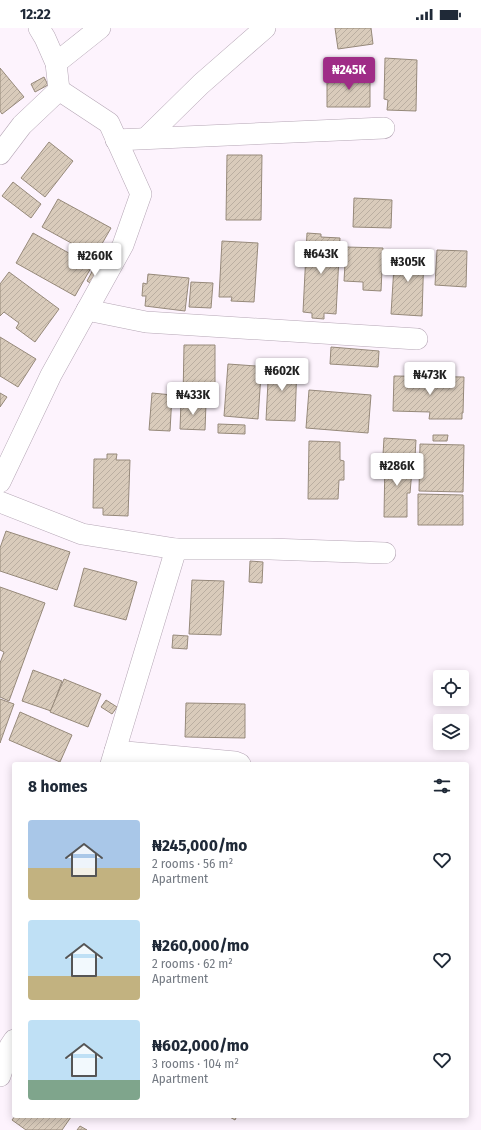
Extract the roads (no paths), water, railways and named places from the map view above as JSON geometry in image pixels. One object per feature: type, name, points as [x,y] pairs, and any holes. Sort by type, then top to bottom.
[{"type":"street","points":[[39,28],[56,62],[59,90]]},
{"type":"street","points":[[56,62],[100,28]]},
{"type":"street","points":[[146,138],[201,84],[265,28]]},
{"type":"street","points":[[0,482],[51,375],[123,245],[141,194],[109,123],[59,90]]},
{"type":"street","points":[[0,154],[22,125],[59,90]]},
{"type":"street","points":[[116,140],[384,128]]},
{"type":"street","points":[[87,310],[146,322],[417,339]]},
{"type":"street","points":[[0,502],[82,534],[176,549],[270,549],[385,553]]},
{"type":"street","points":[[176,549],[113,757],[235,762]]},
{"type":"street","points":[[0,1076],[8,1042]]}]
